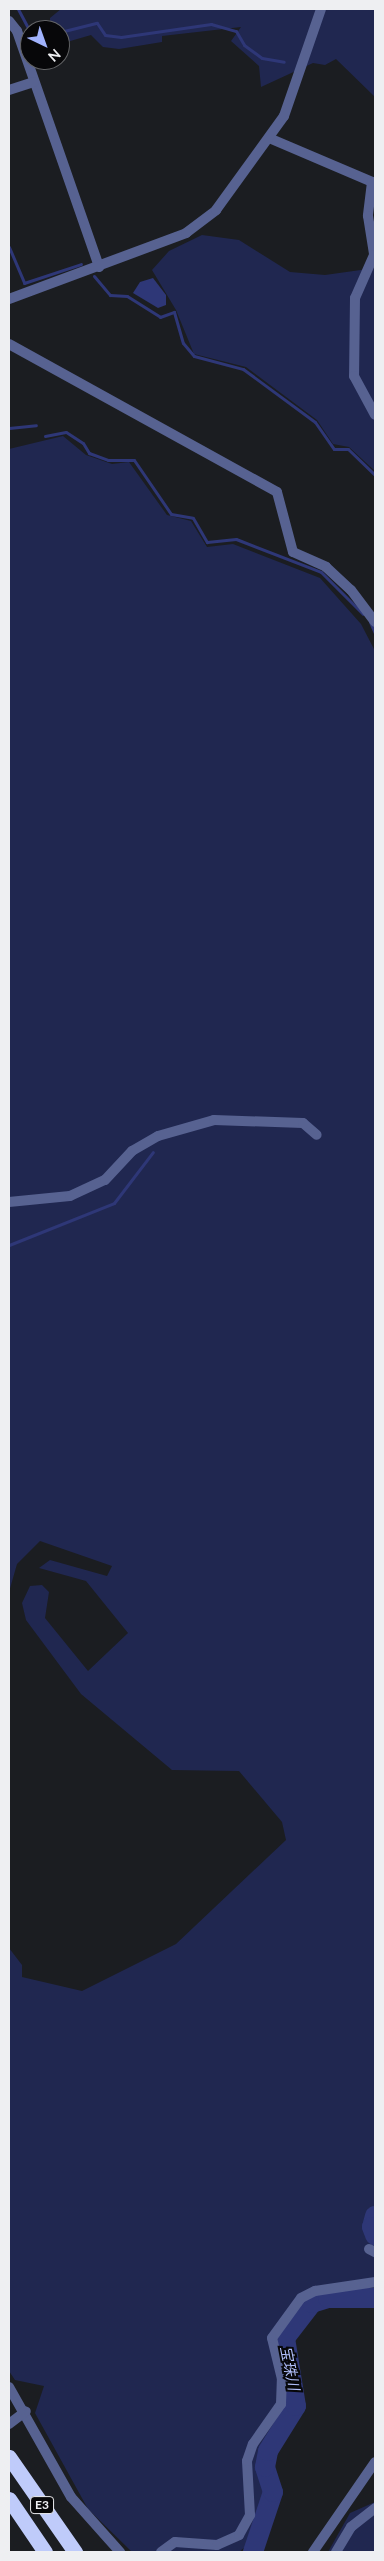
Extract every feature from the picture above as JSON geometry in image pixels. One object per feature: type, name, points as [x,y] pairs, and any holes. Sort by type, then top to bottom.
[{"type":"highway","name":"E3","points":[[9,2457],[75,2552]]},
{"type":"highway","name":"E3","points":[[9,2499],[46,2552]]},
{"type":"street","points":[[9,299],[100,267],[186,233],[208,216],[284,116],[320,9]]},
{"type":"street","points":[[9,21],[17,30],[100,267]]},
{"type":"street","points":[[9,90],[34,82]]},
{"type":"street","points":[[269,138],[372,182],[368,216],[374,256],[355,298],[354,376],[375,416]]},
{"type":"street","points":[[9,344],[277,492],[293,552],[326,568],[351,590],[375,622]]},
{"type":"street","points":[[9,1202],[70,1196],[106,1180],[132,1151],[158,1136],[214,1120],[303,1123],[317,1135]]},
{"type":"street","points":[[161,2552],[175,2542],[216,2545],[239,2535],[250,2515],[247,2461],[253,2444],[281,2404],[282,2380],[272,2338],[301,2298],[315,2291],[375,2282]]},
{"type":"street","points":[[9,2386],[22,2414],[71,2497],[120,2552]]},
{"type":"street","points":[[9,2424],[22,2414]]},
{"type":"street","points":[[313,2552],[375,2462]]},
{"type":"street","points":[[336,2552],[351,2527],[375,2508]]},
{"type":"shaded area","points":[[61,9],[375,9],[375,97],[336,59],[325,65],[313,63],[261,87],[259,66],[231,41],[241,27],[162,36],[162,42],[119,49],[103,47],[91,35],[70,41],[70,20],[50,20]]},
{"type":"shaded area","points":[[202,235],[239,240],[290,272],[325,275],[375,268],[375,471],[349,447],[333,444],[317,420],[246,367],[194,354],[176,310],[152,270],[169,251]]},
{"type":"shaded area","points":[[153,278],[166,295],[166,305],[158,308],[133,293],[140,282]]},
{"type":"shaded area","points":[[63,436],[86,455],[112,464],[129,462],[167,515],[191,521],[207,547],[233,544],[320,578],[361,624],[375,651],[375,2207],[367,2218],[369,2235],[375,2243],[375,2293],[367,2297],[325,2294],[305,2302],[282,2336],[280,2349],[292,2396],[286,2417],[262,2450],[267,2496],[253,2524],[251,2542],[239,2552],[132,2552],[88,2509],[35,2413],[44,2386],[15,2380],[9,2371],[9,1948],[22,1965],[22,1977],[82,1991],[176,1944],[286,1840],[282,1822],[239,1771],[172,1770],[81,1694],[26,1620],[22,1603],[30,1586],[42,1585],[49,1592],[45,1618],[88,1671],[128,1633],[86,1581],[39,1568],[50,1560],[107,1576],[112,1566],[40,1541],[17,1564],[9,1592],[9,449]]},
{"type":"shaded area","points":[[375,2502],[375,2552],[328,2552],[350,2513]]},
{"type":"waterway","points":[[18,9],[24,20]]},
{"type":"waterway","points":[[70,30],[97,23],[105,35],[121,37],[211,24],[236,31],[244,45],[262,58],[284,62]]},
{"type":"waterway","points":[[9,247],[24,283],[81,264]]},
{"type":"waterway","points":[[94,276],[110,295],[127,296],[160,317],[174,312],[183,343],[194,356],[243,369],[315,422],[334,449],[348,449],[375,475]]},
{"type":"waterway","points":[[9,428],[36,425]]},
{"type":"waterway","points":[[45,436],[66,432],[83,443],[89,453],[108,460],[134,460],[171,514],[193,518],[207,542],[236,539],[321,572],[363,614]]},
{"type":"waterway","points":[[370,622],[375,633]]},
{"type":"waterway","points":[[9,1245],[114,1203],[153,1152]]},
{"type":"waterway","name":"宝珠川","points":[[375,2216],[372,2227],[375,2235]]},
{"type":"waterway","name":"宝珠川","points":[[253,2552],[273,2492],[265,2467],[268,2451],[296,2406],[285,2338],[312,2303],[328,2298],[375,2298]]}]
